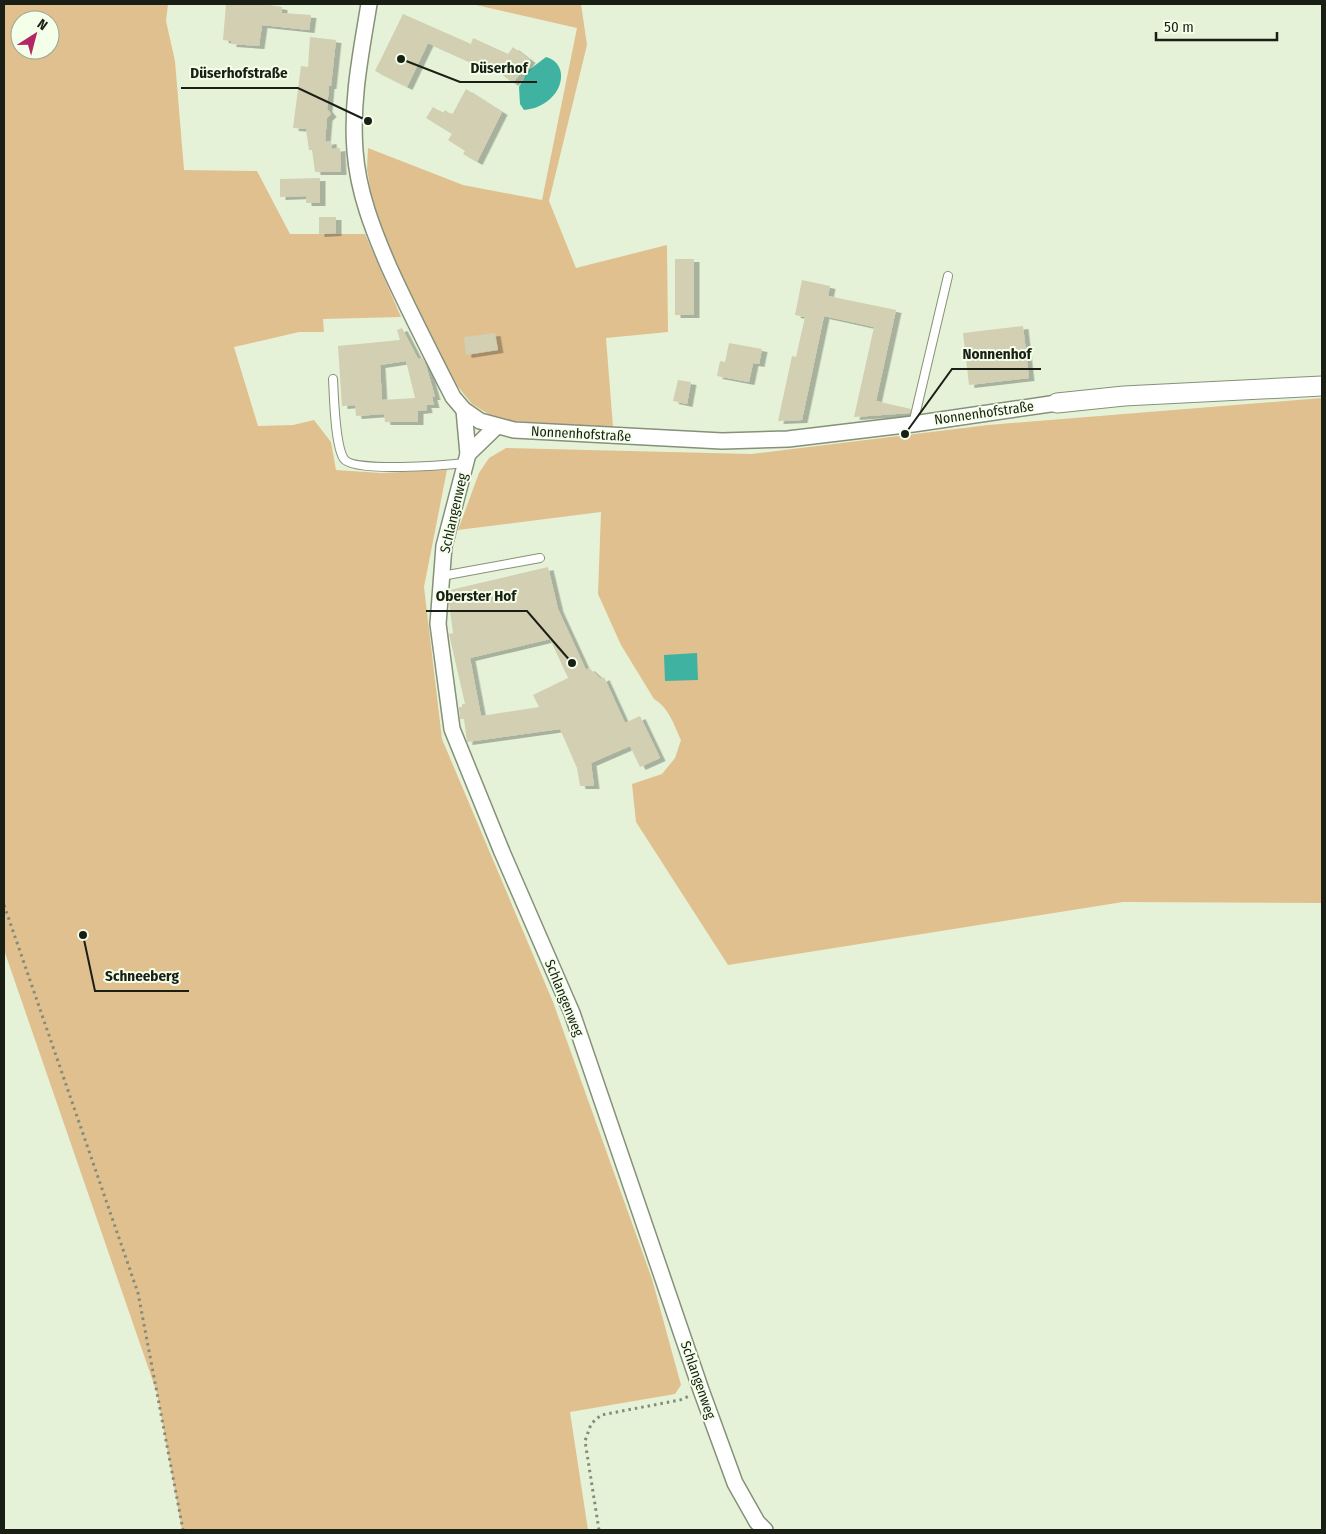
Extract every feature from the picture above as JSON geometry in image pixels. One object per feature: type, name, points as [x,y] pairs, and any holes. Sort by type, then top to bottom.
[{"type":"street","points":[[369,4],[356,84],[355,151],[361,189],[372,228],[395,280],[453,397],[464,410],[467,458]]},
{"type":"street","name":"Nonnenhofstraße","points":[[464,410],[480,421],[514,430],[722,441],[788,438],[1124,396],[1322,386]]},
{"type":"street","points":[[467,458],[497,426]]},
{"type":"street","name":"Schlangenweg","points":[[467,458],[444,546],[438,624],[452,730],[502,852],[572,1013],[701,1390],[735,1483],[757,1522],[765,1530]]},
{"type":"lane","points":[[912,424],[948,276]]},
{"type":"lane","points":[[333,379],[336,426],[340,451],[344,460],[350,464],[357,466],[426,467],[467,458]]},
{"type":"lane","points":[[442,576],[540,558]]},
{"type":"path","points":[[4,905],[138,1292],[183,1530]]},
{"type":"path","points":[[599,1530],[585,1441],[591,1424],[601,1415],[680,1400],[701,1390]]},
{"type":"shaded area","points":[[4,4],[168,4],[166,21],[175,61],[184,170],[257,171],[290,234],[365,234],[401,317],[323,319],[324,332],[299,332],[234,347],[258,426],[293,425],[314,420],[331,442],[336,470],[381,473],[447,470],[424,587],[442,739],[553,1002],[652,1279],[681,1385],[675,1394],[570,1412],[588,1530],[182,1530],[157,1393],[4,950]]},
{"type":"shaded area","points":[[472,4],[581,4],[587,45],[549,201],[576,268],[667,245],[668,332],[606,338],[613,427],[513,421],[490,415],[472,404],[450,377],[431,342],[388,243],[372,200],[367,169],[368,148],[463,185],[542,200],[577,28]]},
{"type":"shaded area","points":[[1322,398],[1322,903],[1123,902],[728,965],[636,822],[632,784],[662,774],[675,758],[681,740],[664,707],[654,699],[621,645],[598,594],[601,512],[458,530],[479,473],[489,458],[506,448],[751,454],[988,425]]},
{"type":"water","points":[[546,57],[553,60],[560,70],[561,76],[558,88],[555,94],[544,104],[524,110],[520,104],[519,87],[529,70]]},
{"type":"water","points":[[697,653],[698,680],[665,681],[664,655]]},
{"type":"building","points":[[226,4],[264,4],[282,7],[282,13],[311,15],[309,30],[262,25],[259,46],[231,44],[231,41],[223,40]]},
{"type":"building","points":[[403,14],[471,44],[473,38],[508,54],[513,47],[530,60],[513,83],[488,64],[486,69],[428,43],[407,87],[375,71]]},
{"type":"building","points":[[310,37],[336,40],[327,109],[331,114],[327,118],[325,142],[331,141],[332,149],[340,148],[341,172],[315,172],[312,150],[309,150],[306,129],[293,128],[301,66],[308,67]]},
{"type":"building","points":[[466,89],[502,112],[477,162],[463,154],[465,151],[448,140],[452,134],[426,118],[433,107],[443,113],[445,110],[452,115]]},
{"type":"building","points":[[320,178],[320,203],[306,203],[306,196],[280,197],[280,179]]},
{"type":"building","points":[[319,217],[336,217],[336,233],[319,234]]},
{"type":"building","points":[[675,259],[694,259],[694,315],[675,315]]},
{"type":"building","points":[[802,280],[830,286],[828,296],[896,310],[876,401],[911,409],[910,413],[854,417],[874,327],[824,316],[802,420],[778,421],[792,356],[796,357],[805,317],[795,315]]},
{"type":"building","points":[[1023,326],[1029,378],[969,385],[963,333]]},
{"type":"building","points":[[402,328],[418,359],[423,358],[435,397],[432,397],[434,405],[426,405],[427,410],[418,411],[418,422],[385,422],[384,414],[356,416],[355,405],[342,406],[338,346],[400,340],[397,330]],"holes":[[[406,361],[415,398],[382,400],[380,365]]]},
{"type":"building","points":[[495,333],[498,350],[466,355],[464,337]]},
{"type":"building","points":[[729,343],[762,349],[759,364],[753,363],[749,382],[717,376],[720,361],[725,362]]},
{"type":"building","points":[[678,380],[691,382],[687,404],[673,401]]},
{"type":"building","points":[[548,567],[558,609],[586,670],[589,668],[601,679],[604,677],[625,723],[640,716],[660,758],[640,767],[630,746],[591,763],[594,786],[580,786],[577,768],[560,729],[467,742],[464,719],[460,719],[459,707],[465,704],[449,634],[453,633],[449,603],[450,590]],"holes":[[[550,639],[568,678],[533,695],[539,707],[481,716],[470,658]]]},
{"type":"place","name":"Düserhof","points":[[401,59]]},
{"type":"place","name":"Düserhofstraße","points":[[368,121]]},
{"type":"place","name":"Nonnenhof","points":[[905,434]]},
{"type":"place","name":"Oberster Hof","points":[[572,663]]},
{"type":"place","name":"Schneeberg","points":[[83,935]]}]
